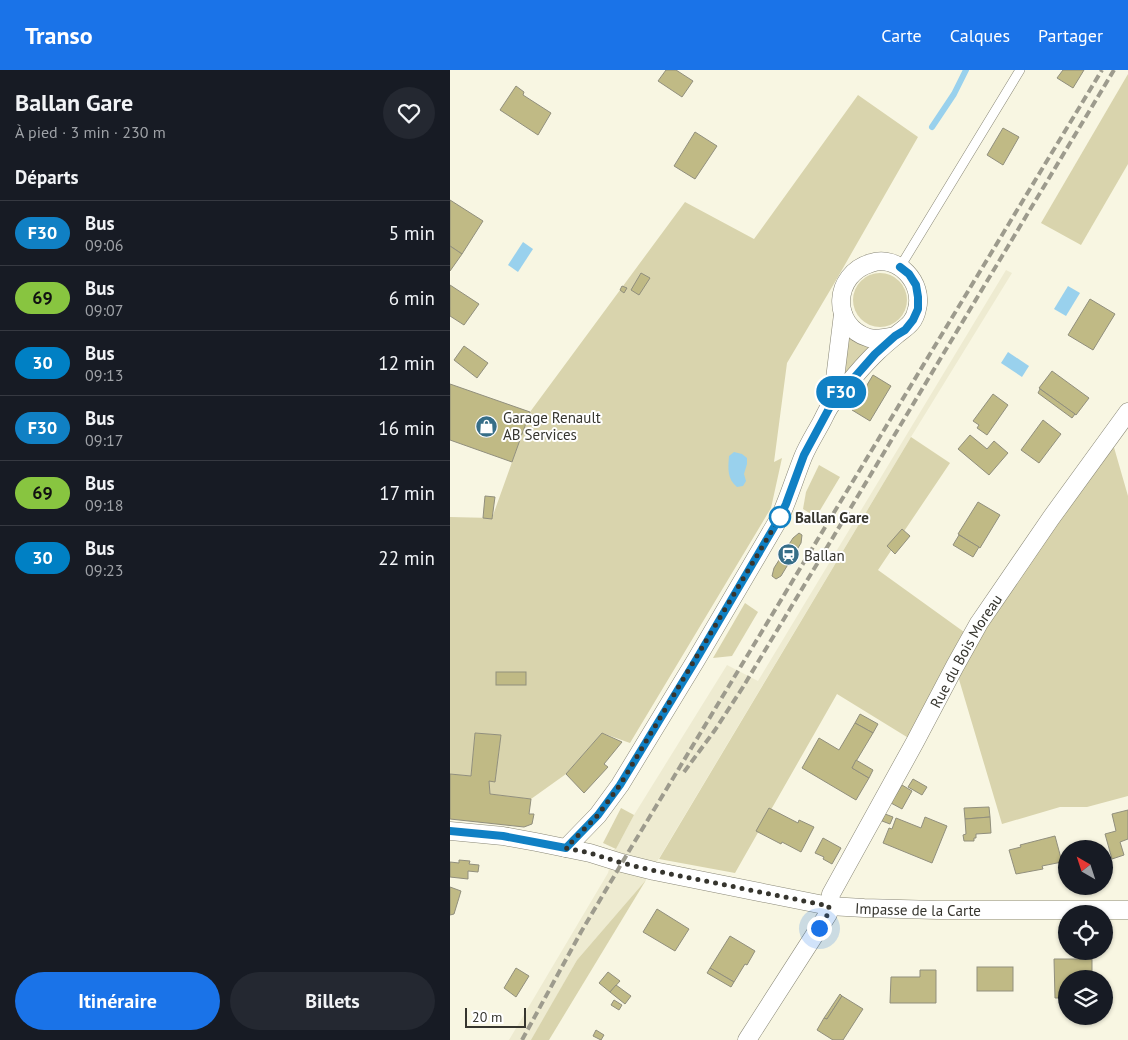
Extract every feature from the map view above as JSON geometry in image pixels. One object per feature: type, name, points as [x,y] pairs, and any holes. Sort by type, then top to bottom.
[{"type":"street","points":[[566,848],[598,815],[620,785],[700,652],[780,517],[804,455],[832,403],[875,354],[895,336],[905,330],[913,320],[918,309],[918,297],[916,285],[909,274],[900,267],[887,262],[873,262],[860,266],[850,275],[843,286],[840,300],[843,314],[858,333],[870,338],[882,339],[895,336]]},
{"type":"street","points":[[832,403],[843,314]]},
{"type":"street","name":"Rue du Bois Moreau","points":[[747,1040],[828,914],[831,894],[979,623],[1051,518],[1128,412]]},
{"type":"street","name":"Impasse de la Carte","points":[[450,831],[503,836],[566,848],[651,870],[829,906],[938,910],[1128,910]]},
{"type":"lane","points":[[900,267],[1020,70]]},
{"type":"shaded area","points":[[1128,74],[1128,164],[1081,245],[1041,223]]},
{"type":"shaded area","points":[[858,95],[918,137],[787,363],[774,462],[782,458],[771,508],[630,743],[602,733],[566,774],[531,799],[490,794],[489,781],[495,781],[501,735],[475,733],[471,776],[450,774],[450,517],[492,518],[530,412],[685,202],[754,239]]},
{"type":"shaded area","points":[[1006,270],[1012,273],[911,437],[646,880],[577,960],[532,1040],[509,1040],[608,873],[614,849],[616,849],[634,815],[727,665],[758,681]]},
{"type":"shaded area","points":[[880,273],[890,275],[899,281],[905,290],[907,300],[905,310],[899,319],[890,325],[880,327],[870,325],[861,319],[855,310],[853,300],[855,290],[861,281],[870,275]]},
{"type":"shaded area","points":[[846,335],[857,342],[869,346],[842,383]]},
{"type":"shaded area","points":[[911,437],[950,463],[878,570],[971,637],[1111,437],[1128,496],[1128,796],[1087,807],[1060,807],[1002,824],[955,666],[915,742],[837,694],[735,873],[659,859]]},
{"type":"shaded area","points":[[819,465],[840,477],[816,517],[803,509],[806,492]]},
{"type":"shaded area","points":[[745,603],[758,612],[732,656],[713,658]]},
{"type":"shaded area","points":[[621,808],[634,815],[616,849],[603,843]]},
{"type":"shaded area","points":[[646,880],[549,1040],[531,1040],[577,960]]},
{"type":"water","points":[[523,242],[533,249],[518,272],[508,265]]},
{"type":"water","points":[[1068,286],[1080,293],[1066,316],[1054,309]]},
{"type":"water","points":[[1008,352],[1029,366],[1022,377],[1001,363]]},
{"type":"water","points":[[734,452],[742,454],[747,458],[744,474],[746,481],[743,486],[737,487],[730,477],[728,469],[729,456]]},
{"type":"building","points":[[666,70],[676,70],[693,81],[682,97],[658,81]]},
{"type":"building","points":[[1063,70],[1084,70],[1073,88],[1057,78]]},
{"type":"building","points":[[516,86],[524,92],[523,95],[551,113],[538,135],[500,110]]},
{"type":"building","points":[[1003,128],[1019,137],[1003,165],[987,155]]},
{"type":"building","points":[[695,132],[717,146],[695,179],[674,166]]},
{"type":"building","points":[[450,200],[483,221],[462,254],[450,246]]},
{"type":"building","points":[[450,246],[462,254],[450,271]]},
{"type":"building","points":[[641,273],[650,278],[639,295],[631,290]]},
{"type":"building","points":[[450,285],[479,304],[464,325],[450,316]]},
{"type":"building","points":[[622,286],[627,288],[624,293],[620,290]]},
{"type":"building","points":[[1090,299],[1115,314],[1093,350],[1068,335]]},
{"type":"building","points":[[464,346],[488,363],[477,378],[454,360]]},
{"type":"building","points":[[1052,371],[1089,398],[1076,415],[1039,388]]},
{"type":"building","points":[[873,375],[891,386],[870,421],[852,410]]},
{"type":"building","name":"Garage Renault AB Services","points":[[450,384],[530,412],[512,462],[450,440]]},
{"type":"building","points":[[1040,389],[1075,414],[1072,418],[1038,393]]},
{"type":"building","points":[[993,394],[1008,405],[987,435],[977,428],[979,425],[973,421]]},
{"type":"building","points":[[1043,420],[1061,434],[1039,463],[1021,450]]},
{"type":"building","points":[[970,435],[987,449],[994,441],[1008,453],[989,475],[958,449]]},
{"type":"building","points":[[485,496],[495,497],[492,519],[483,518]]},
{"type":"building","points":[[978,502],[1000,515],[980,548],[958,534]]},
{"type":"building","points":[[902,529],[910,536],[895,554],[887,546]]},
{"type":"building","points":[[799,533],[802,535],[801,543],[781,576],[776,579],[772,576],[774,568],[793,538]]},
{"type":"building","points":[[959,535],[979,547],[973,557],[953,545]]},
{"type":"building","points":[[496,672],[526,672],[526,685],[496,685]]},
{"type":"building","points":[[860,714],[878,724],[873,733],[855,723]]},
{"type":"building","points":[[855,723],[873,733],[852,768],[869,778],[856,800],[802,768],[819,738],[839,750]]},
{"type":"building","points":[[475,733],[501,735],[495,782],[489,781],[490,794],[531,799],[529,814],[534,814],[532,824],[524,827],[450,819],[450,774],[471,776]]},
{"type":"building","points":[[602,733],[622,742],[604,764],[608,767],[584,793],[566,774]]},
{"type":"building","points":[[856,760],[873,770],[869,778],[852,768]]},
{"type":"building","points":[[913,779],[927,787],[922,795],[908,787]]},
{"type":"building","points":[[902,785],[912,791],[902,809],[891,803]]},
{"type":"building","points":[[989,807],[990,817],[965,819],[964,808]]},
{"type":"building","points":[[769,808],[798,823],[799,820],[814,827],[801,852],[756,831]]},
{"type":"building","points":[[1128,810],[1128,839],[1120,842],[1124,855],[1113,859],[1113,840],[1107,840],[1105,834],[1116,831],[1112,814]]},
{"type":"building","points":[[885,814],[893,817],[890,824],[882,821]]},
{"type":"building","points":[[925,817],[947,826],[932,863],[883,843],[889,828],[892,829],[896,818],[921,828]]},
{"type":"building","points":[[990,817],[991,833],[976,834],[974,841],[964,841],[963,835],[966,834],[965,819]]},
{"type":"building","points":[[1055,836],[1058,847],[1058,863],[1042,866],[1043,869],[1016,874],[1009,850],[1021,847],[1020,845]]},
{"type":"building","points":[[823,838],[841,848],[832,864],[823,859],[824,857],[815,853]]},
{"type":"building","points":[[459,860],[470,861],[469,864],[479,865],[478,872],[468,871],[468,879],[450,877],[450,862],[459,863]]},
{"type":"building","points":[[450,887],[461,891],[454,914],[450,915]]},
{"type":"building","points":[[657,909],[689,929],[675,951],[643,932]]},
{"type":"building","points":[[730,936],[755,951],[734,982],[710,968]]},
{"type":"building","points":[[1054,959],[1092,960],[1092,970],[1058,970],[1058,998],[1055,998]]},
{"type":"building","points":[[977,967],[1013,967],[1013,991],[977,991]]},
{"type":"building","points":[[516,968],[529,976],[516,997],[504,988]]},
{"type":"building","points":[[710,968],[734,982],[731,987],[707,973]]},
{"type":"building","points":[[920,970],[936,970],[936,1003],[890,1003],[891,977],[920,977]]},
{"type":"building","points":[[608,972],[620,981],[610,992],[599,983]]},
{"type":"building","points":[[616,985],[631,996],[625,1004],[610,992]]},
{"type":"building","points":[[840,994],[842,996],[827,1019],[824,1018]]},
{"type":"building","points":[[842,996],[863,1009],[843,1040],[833,1040],[817,1030],[824,1018],[827,1019]]},
{"type":"building","points":[[614,1000],[622,1005],[619,1010],[611,1005]]},
{"type":"building","points":[[596,1030],[604,1035],[601,1040],[593,1036]]},
{"type":"waterway","points":[[932,127],[954,94],[966,70]]},
{"type":"railway","points":[[522,1040],[581,932],[632,846],[1102,70]]},
{"type":"railway","points":[[684,772],[715,730],[743,687],[1114,70]]},
{"type":"bus line","name":"F30","points":[[450,831],[503,836],[566,848],[598,815],[620,785],[780,517],[804,455],[832,403],[875,354],[895,336],[905,330],[913,320],[918,309],[916,285],[909,274],[900,267]]},
{"type":"place","name":"Garage Renault AB Services","points":[[487,426]]},
{"type":"place","name":"Ballan Gare","points":[[780,517]]},
{"type":"place","name":"Ballan","points":[[788,555]]},
{"type":"route","points":[[780,517],[620,785],[598,815],[566,848],[651,870],[829,906],[828,914],[819,928]]}]
